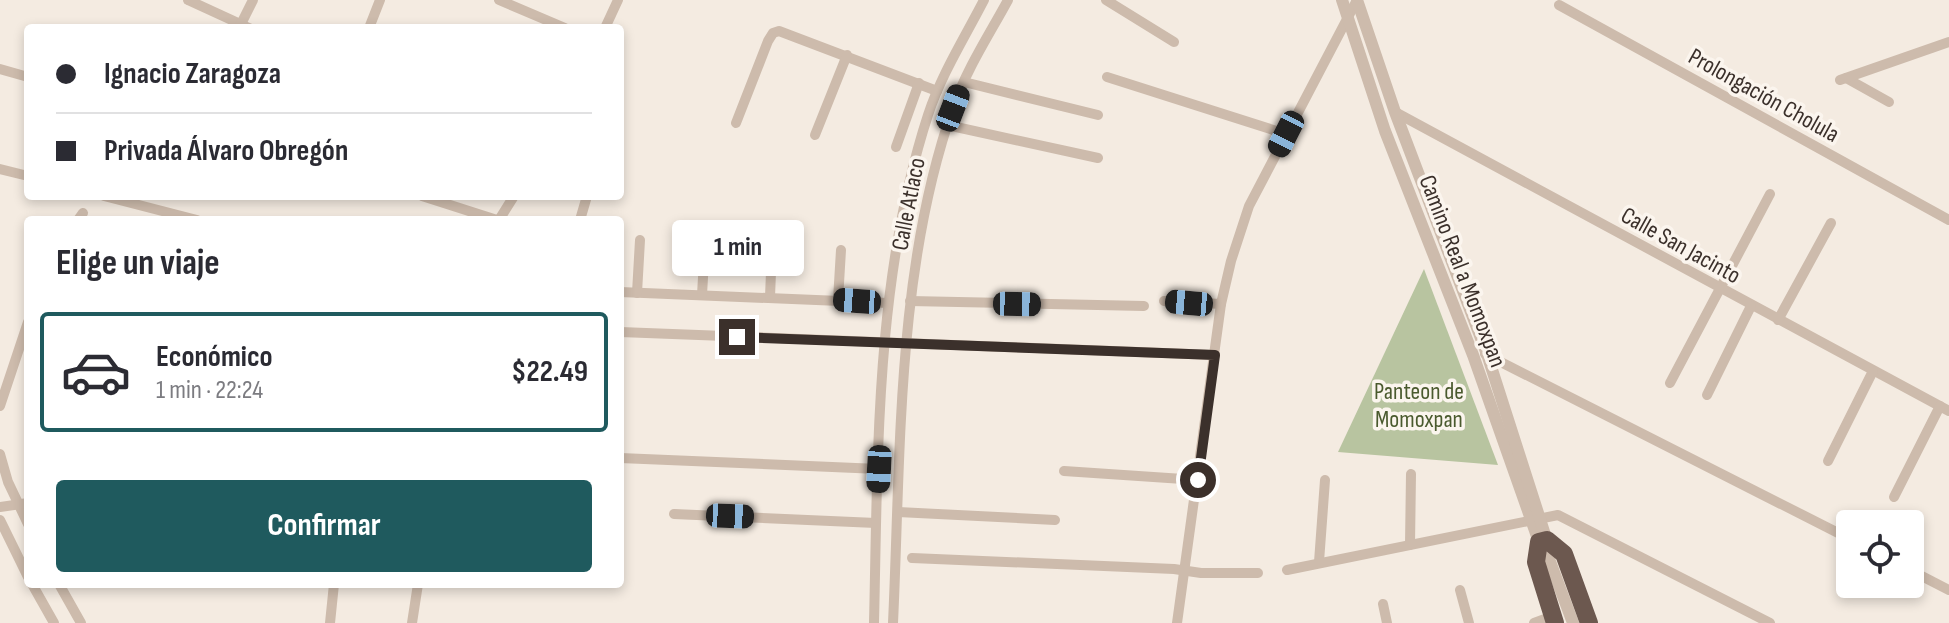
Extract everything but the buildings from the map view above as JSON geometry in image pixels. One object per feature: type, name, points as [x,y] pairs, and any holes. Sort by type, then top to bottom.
[{"type":"highway","points":[[1554,620],[1536,562],[1545,546],[1564,554],[1589,623]]},
{"type":"street","points":[[188,0],[237,24]]},
{"type":"street","points":[[244,24],[253,0]]},
{"type":"street","points":[[371,24],[380,0]]},
{"type":"street","points":[[499,0],[556,24]]},
{"type":"street","points":[[607,24],[618,0]]},
{"type":"street","name":"Calle Atlaco","points":[[874,623],[884,342],[900,231],[919,146],[937,91],[984,0]]},
{"type":"street","name":"Calle Atlaco","points":[[893,623],[905,344],[910,301],[947,125],[964,82],[1008,0]]},
{"type":"street","points":[[1106,0],[1174,42]]},
{"type":"street","name":"Camino Real a Momoxpan","points":[[1342,0],[1385,131],[1536,518]]},
{"type":"street","points":[[1177,623],[1221,304],[1231,261],[1249,206],[1357,0]]},
{"type":"street","name":"Camino Real a Momoxpan","points":[[1357,0],[1395,112],[1487,354],[1536,518],[1573,623]]},
{"type":"street","name":"Prolongación Cholula","points":[[1559,5],[1949,220]]},
{"type":"street","points":[[736,123],[773,33],[785,31],[937,91]]},
{"type":"street","points":[[1889,102],[1843,79],[1949,42]]},
{"type":"street","points":[[815,135],[847,55]]},
{"type":"street","points":[[0,69],[24,76]]},
{"type":"street","points":[[1107,77],[1286,134]]},
{"type":"street","points":[[964,82],[1098,115]]},
{"type":"street","points":[[896,147],[919,83]]},
{"type":"street","name":"Calle San Jacinto","points":[[1395,112],[1945,409]]},
{"type":"street","points":[[947,125],[1098,158]]},
{"type":"street","points":[[919,146],[939,154]]},
{"type":"street","points":[[0,169],[24,175]]},
{"type":"street","points":[[1670,383],[1770,194]]},
{"type":"street","points":[[120,200],[182,216]]},
{"type":"street","points":[[435,200],[485,216]]},
{"type":"street","points":[[1778,320],[1831,223]]},
{"type":"street","points":[[637,293],[640,240]]},
{"type":"street","points":[[702,295],[705,242]]},
{"type":"street","points":[[770,297],[772,247]]},
{"type":"street","points":[[838,300],[841,250]]},
{"type":"street","points":[[624,292],[888,303]]},
{"type":"street","points":[[910,301],[1144,306]]},
{"type":"street","points":[[1164,301],[1221,304]]},
{"type":"street","points":[[1707,395],[1751,306]]},
{"type":"street","points":[[624,332],[1215,355]]},
{"type":"street","points":[[0,406],[24,334]]},
{"type":"street","points":[[1473,355],[1487,354],[1836,532]]},
{"type":"street","points":[[1828,461],[1873,371]]},
{"type":"street","points":[[1894,497],[1945,409]]},
{"type":"street","points":[[0,454],[23,504],[0,507]]},
{"type":"street","points":[[624,458],[879,469]]},
{"type":"street","points":[[1064,471],[1198,480]]},
{"type":"street","points":[[1410,545],[1411,474]]},
{"type":"street","points":[[1319,562],[1325,480]]},
{"type":"street","points":[[898,512],[1055,520]]},
{"type":"street","points":[[674,514],[876,523]]},
{"type":"street","points":[[1287,570],[1558,515],[1770,623]]},
{"type":"street","points":[[0,520],[24,569]]},
{"type":"street","points":[[876,538],[897,540]]},
{"type":"street","points":[[912,558],[1201,573],[1258,573]]},
{"type":"street","points":[[1924,577],[1949,590]]},
{"type":"street","points":[[34,588],[54,623]]},
{"type":"street","points":[[61,588],[81,623]]},
{"type":"street","points":[[330,623],[334,588]]},
{"type":"street","points":[[412,623],[417,588]]},
{"type":"street","points":[[1460,590],[1469,623]]},
{"type":"street","points":[[1383,604],[1387,623]]},
{"type":"street","points":[[1534,623],[1554,620]]},
{"type":"green space","name":"Panteon de Momoxpan","points":[[1424,269],[1498,465],[1338,452]]},
{"type":"route","points":[[737,337],[1215,355],[1198,480]]}]
